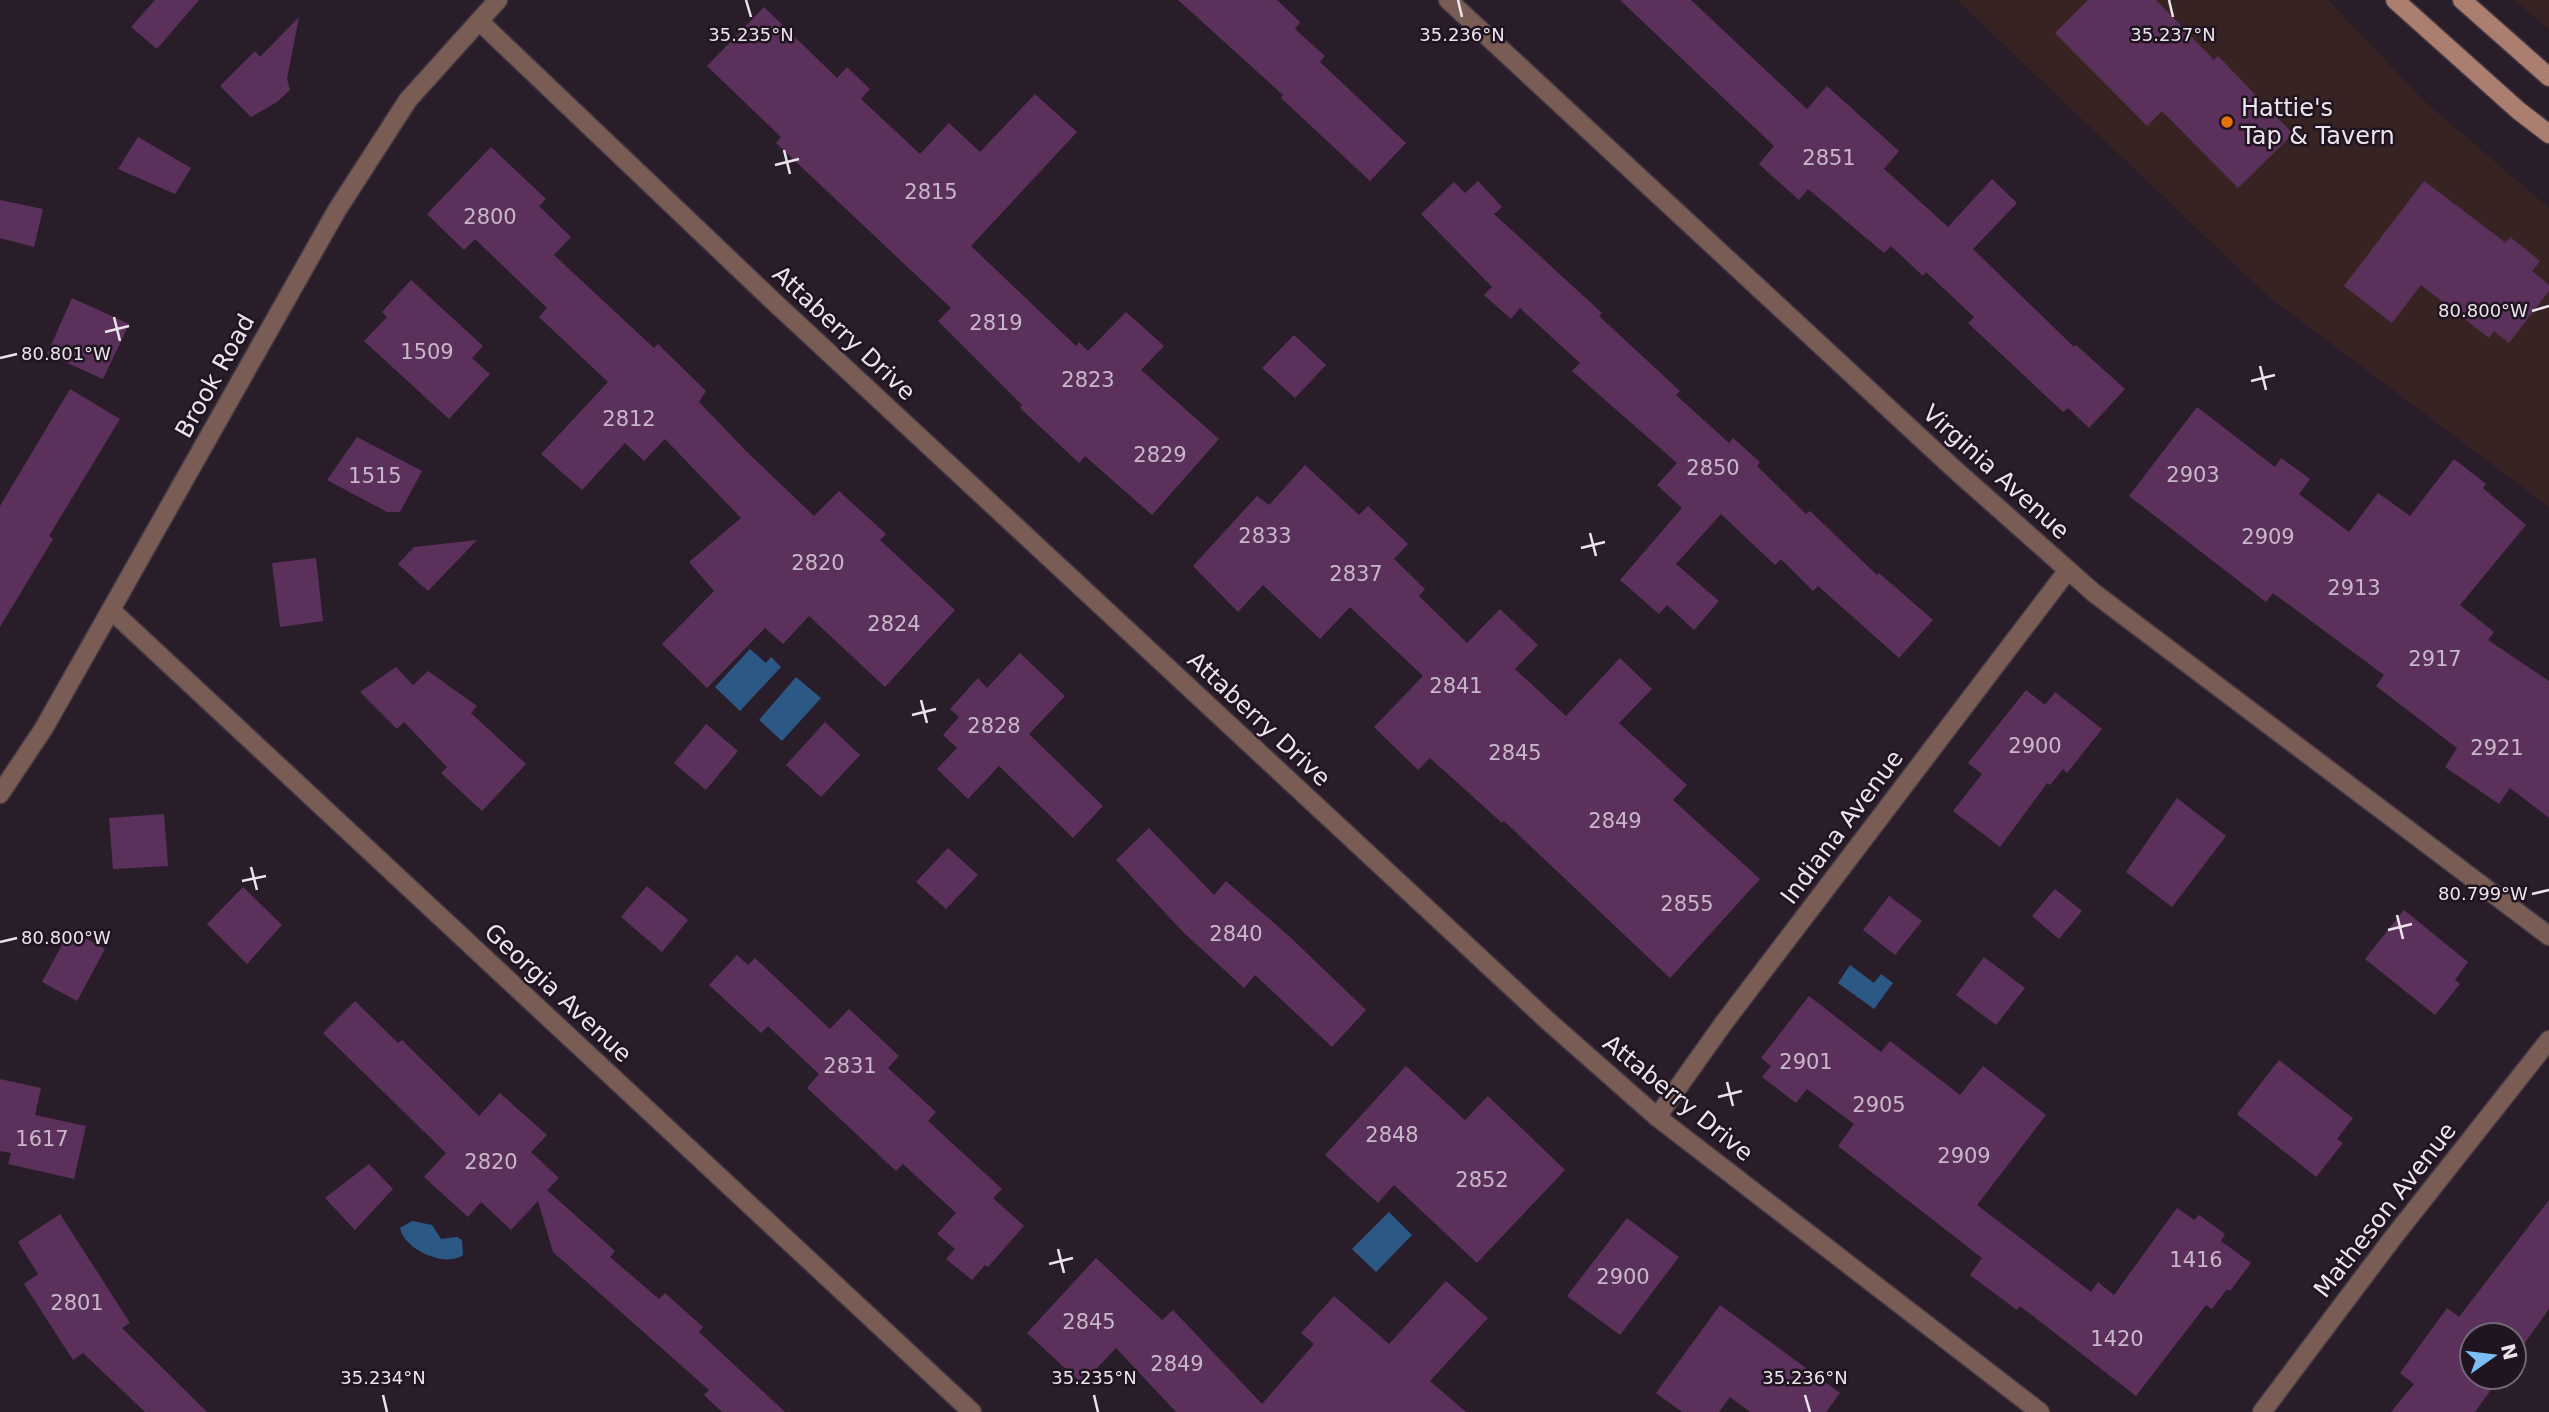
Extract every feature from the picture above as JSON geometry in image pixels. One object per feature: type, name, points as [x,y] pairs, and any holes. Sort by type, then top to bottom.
[{"type":"main road","points":[[2395,0],[2519,111],[2549,134]]},
{"type":"main road","points":[[2462,0],[2549,77]]},
{"type":"street","name":"Brook Road","points":[[0,794],[44,728],[366,163],[408,100],[498,0]]},
{"type":"street","name":"Virginia Avenue","points":[[1448,0],[1952,467],[2068,570],[2139,627],[2549,936]]},
{"type":"street","name":"Attaberry Drive","points":[[479,21],[900,419],[1531,1005],[1657,1117],[2040,1412]]},
{"type":"street","name":"Indiana Avenue","points":[[1657,1117],[1731,1014],[2068,570]]},
{"type":"street","name":"Georgia Avenue","points":[[111,610],[972,1412]]},
{"type":"street","name":"Matheson Avenue","points":[[2262,1412],[2392,1239],[2549,1040]]},
{"type":"shaded area","points":[[1957,0],[2328,0],[2425,102],[2549,208],[2549,507],[2268,296]]},
{"type":"shaded area","points":[[2514,0],[2549,0],[2549,29]]},
{"type":"water","points":[[750,649],[766,663],[771,657],[781,667],[740,711],[715,687]]},
{"type":"water","points":[[796,677],[821,698],[782,741],[759,720]]},
{"type":"water","points":[[1850,965],[1874,983],[1881,974],[1893,983],[1874,1009],[1838,983]]},
{"type":"water","points":[[1389,1212],[1412,1235],[1376,1272],[1352,1249]]},
{"type":"water","points":[[412,1221],[432,1225],[441,1239],[457,1237],[462,1240],[463,1255],[456,1258],[437,1258],[417,1250],[403,1236],[400,1228]]},
{"type":"building","points":[[155,0],[199,0],[157,49],[131,27]]},
{"type":"building","points":[[1178,0],[1277,0],[1300,22],[1295,29],[1325,56],[1320,62],[1406,143],[1370,181],[1281,98],[1283,95]]},
{"type":"building","points":[[1620,0],[1691,0],[1807,109],[1827,86],[1899,151],[1884,169],[1948,227],[1992,179],[2017,203],[1973,249],[2074,347],[2076,345],[2125,389],[2089,428],[2068,408],[2063,412],[1968,323],[1974,317],[1926,272],[1923,276],[1891,246],[1884,253],[1808,189],[1799,200],[1759,164],[1774,146]]},
{"type":"building","points":[[2088,0],[2156,0],[2214,60],[2218,56],[2293,134],[2238,188],[2162,111],[2147,126],[2055,33]]},
{"type":"building","points":[[764,7],[837,78],[847,67],[870,89],[861,99],[920,154],[949,123],[980,152],[1035,94],[1077,132],[971,246],[1076,346],[1079,342],[1088,351],[1126,312],[1164,346],[1141,370],[1219,439],[1152,515],[1085,456],[1079,463],[1020,408],[1022,405],[938,321],[951,308],[776,143],[781,137],[707,66]]},
{"type":"building","points":[[299,17],[287,79],[290,90],[277,102],[251,117],[220,86],[255,51],[260,57]]},
{"type":"building","points":[[138,137],[191,168],[175,194],[118,169]]},
{"type":"building","points":[[491,147],[546,199],[539,206],[571,237],[554,255],[654,348],[658,344],[706,391],[699,402],[747,452],[814,516],[839,491],[886,534],[880,540],[955,610],[885,687],[809,616],[783,644],[765,628],[707,688],[662,644],[714,591],[689,562],[741,518],[665,439],[644,461],[625,443],[582,490],[541,454],[608,382],[539,317],[547,308],[475,239],[464,250],[427,214]]},
{"type":"building","points":[[1478,181],[1502,207],[1494,214],[1602,313],[1599,316],[1680,391],[1676,395],[1729,443],[1733,438],[1760,462],[1757,466],[1806,514],[1810,511],[1877,575],[1879,573],[1933,620],[1899,658],[1818,586],[1813,591],[1781,559],[1775,565],[1721,514],[1676,564],[1719,601],[1694,630],[1667,605],[1659,614],[1620,580],[1682,508],[1657,485],[1677,463],[1572,371],[1580,363],[1520,308],[1511,319],[1484,295],[1492,287],[1421,214],[1454,182],[1465,193]]},
{"type":"building","points":[[2424,181],[2506,243],[2510,237],[2540,261],[2532,271],[2549,285],[2549,291],[2509,343],[2494,331],[2489,338],[2421,285],[2392,323],[2344,286]]},
{"type":"building","points":[[0,200],[43,209],[34,247],[0,238]]},
{"type":"building","points":[[411,280],[483,346],[472,358],[490,374],[449,419],[364,341],[387,317],[382,312]]},
{"type":"building","points":[[72,298],[129,324],[103,379],[47,354]]},
{"type":"building","points":[[1294,335],[1326,365],[1295,398],[1262,368]]},
{"type":"building","points":[[70,389],[120,419],[49,536],[53,539],[0,627],[0,506]]},
{"type":"building","points":[[2197,407],[2275,467],[2281,458],[2310,479],[2299,494],[2349,532],[2378,493],[2410,516],[2454,459],[2486,484],[2483,488],[2526,525],[2460,605],[2494,632],[2488,640],[2549,681],[2549,818],[2510,788],[2499,804],[2445,767],[2457,748],[2376,686],[2384,675],[2273,593],[2266,602],[2129,496]]},
{"type":"building","points":[[357,437],[422,471],[400,512],[387,512],[327,480]]},
{"type":"building","points":[[1305,465],[1359,515],[1368,506],[1408,544],[1394,559],[1425,589],[1419,596],[1467,643],[1500,609],[1538,645],[1515,669],[1566,716],[1620,658],[1652,689],[1619,723],[1687,785],[1673,800],[1760,879],[1670,978],[1504,821],[1502,823],[1430,758],[1418,770],[1374,727],[1423,676],[1350,607],[1320,639],[1263,585],[1238,612],[1193,566],[1257,496],[1269,505]]},
{"type":"building","points":[[477,540],[428,591],[398,564],[414,547]]},
{"type":"building","points":[[316,558],[323,621],[280,627],[272,563]]},
{"type":"building","points":[[1020,653],[1065,696],[1029,734],[1103,806],[1073,838],[999,766],[968,799],[937,769],[957,748],[943,735],[959,717],[950,709],[978,678],[987,688]]},
{"type":"building","points":[[396,667],[413,685],[428,671],[477,706],[471,713],[526,764],[482,811],[441,773],[447,767],[404,722],[397,729],[360,692]]},
{"type":"building","points":[[2026,690],[2045,705],[2055,692],[2102,729],[2067,773],[2063,769],[2050,785],[2047,783],[2000,847],[1953,811],[1982,774],[1968,763]]},
{"type":"building","points":[[825,722],[860,755],[821,797],[786,765]]},
{"type":"building","points":[[706,724],[738,751],[706,790],[674,763]]},
{"type":"building","points":[[2177,798],[2226,836],[2172,907],[2126,872]]},
{"type":"building","points":[[164,814],[168,866],[113,869],[109,818]]},
{"type":"building","points":[[1149,828],[1214,895],[1226,881],[1290,937],[1366,1010],[1332,1047],[1255,975],[1244,988],[1182,931],[1116,860]]},
{"type":"building","points":[[948,848],[978,875],[946,909],[916,882]]},
{"type":"building","points":[[647,886],[688,920],[662,952],[621,917]]},
{"type":"building","points":[[243,887],[282,925],[247,964],[207,924]]},
{"type":"building","points":[[2055,889],[2082,911],[2059,939],[2032,916]]},
{"type":"building","points":[[1889,896],[1922,921],[1895,955],[1863,930]]},
{"type":"building","points":[[2404,910],[2468,962],[2455,980],[2460,984],[2435,1015],[2365,959]]},
{"type":"building","points":[[70,930],[105,949],[77,1001],[42,982]]},
{"type":"building","points":[[737,955],[748,965],[755,958],[830,1029],[849,1009],[899,1056],[888,1068],[936,1112],[928,1121],[1002,1189],[993,1198],[1024,1226],[988,1267],[985,1265],[972,1280],[946,1259],[955,1249],[937,1234],[956,1213],[903,1164],[896,1171],[807,1088],[819,1074],[768,1026],[761,1033],[709,985]]},
{"type":"building","points":[[1984,957],[2025,988],[1996,1025],[1956,995]]},
{"type":"building","points":[[1809,996],[1881,1052],[1890,1041],[1960,1095],[1983,1066],[2046,1115],[1977,1205],[2091,1292],[2098,1282],[2114,1295],[2177,1208],[2194,1220],[2199,1215],[2225,1234],[2221,1241],[2251,1263],[2212,1309],[2206,1305],[2136,1396],[2020,1306],[2017,1310],[1970,1275],[1982,1258],[1838,1146],[1854,1124],[1807,1089],[1796,1103],[1762,1077],[1771,1066],[1761,1058]]},
{"type":"building","points":[[355,1001],[398,1043],[402,1040],[479,1116],[500,1093],[547,1135],[531,1152],[559,1178],[547,1190],[615,1251],[610,1257],[659,1299],[665,1293],[703,1327],[699,1332],[785,1412],[722,1412],[704,1395],[709,1390],[553,1252],[538,1201],[511,1230],[481,1202],[468,1217],[424,1177],[446,1153],[323,1033]]},
{"type":"building","points":[[2279,1060],[2353,1118],[2337,1139],[2343,1143],[2316,1177],[2237,1114]]},
{"type":"building","points":[[1406,1066],[1465,1120],[1488,1096],[1565,1170],[1477,1263],[1394,1185],[1378,1203],[1325,1155]]},
{"type":"building","points":[[0,1079],[41,1088],[35,1115],[86,1126],[74,1179],[8,1164],[11,1153],[0,1151]]},
{"type":"building","points":[[369,1164],[393,1189],[355,1230],[325,1198]]},
{"type":"building","points":[[2549,1200],[2549,1309],[2528,1338],[2528,1321],[2458,1321],[2458,1391],[2490,1391],[2475,1412],[2391,1412],[2414,1384],[2400,1373],[2447,1308],[2459,1317]]},
{"type":"building","points":[[60,1214],[130,1323],[122,1328],[207,1412],[145,1412],[83,1353],[73,1360],[24,1284],[38,1274],[18,1242]]},
{"type":"building","points":[[1627,1218],[1679,1257],[1620,1335],[1567,1296]]},
{"type":"building","points":[[1096,1258],[1162,1320],[1173,1310],[1262,1404],[1314,1344],[1301,1333],[1334,1296],[1389,1344],[1446,1281],[1488,1318],[1430,1381],[1466,1412],[1176,1412],[1116,1348],[1082,1384],[1027,1333]]},
{"type":"building","points":[[1720,1305],[1840,1393],[1826,1412],[1750,1412],[1730,1397],[1719,1412],[1682,1412],[1656,1393]]},
{"type":"place","name":"Hattie's Tap & Tavern","points":[[2227,122]]}]
